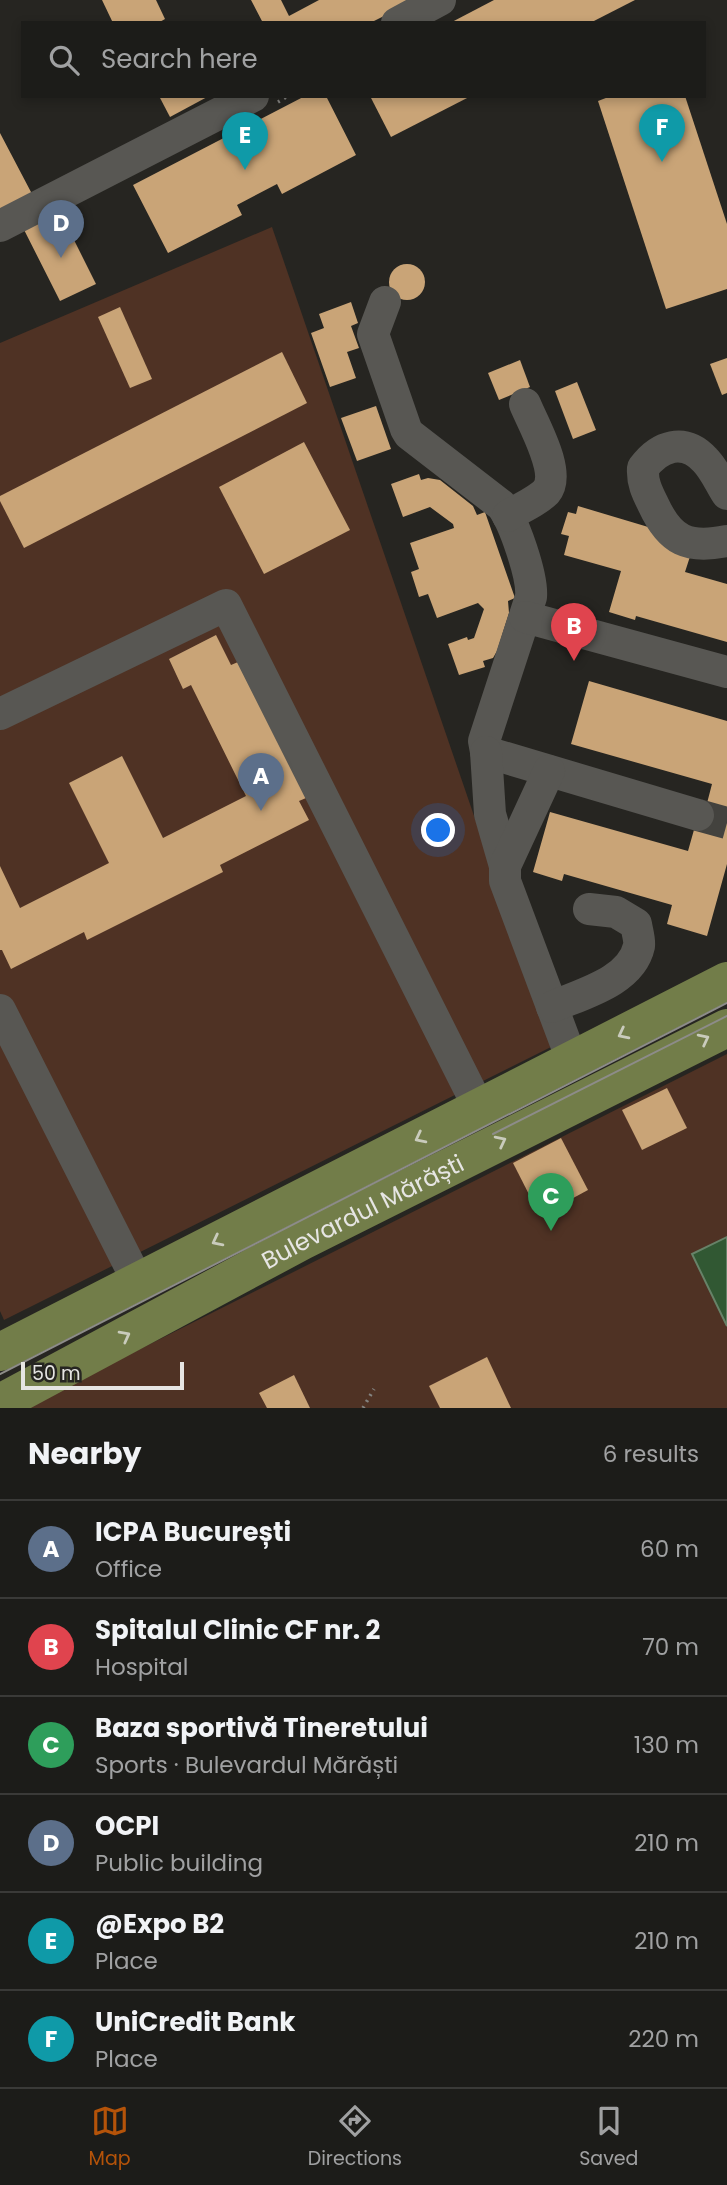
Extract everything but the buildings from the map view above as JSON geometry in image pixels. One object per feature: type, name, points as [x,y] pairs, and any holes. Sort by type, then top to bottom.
[{"type":"main road","name":"Bulevardul Mărăști","points":[[1,1350],[727,981]]},
{"type":"main road","name":"Bulevardul Mărăști","points":[[0,1403],[302,1241],[727,1028]]},
{"type":"lane","points":[[401,21],[440,0]]},
{"type":"lane","points":[[0,226],[249,98]]},
{"type":"lane","points":[[385,302],[373,334],[406,429],[501,505],[508,516],[531,583],[531,597],[484,741],[490,814],[505,866],[505,881],[572,1060]]},
{"type":"lane","points":[[508,516],[542,495],[551,482],[551,467],[524,404]]},
{"type":"lane","points":[[727,494],[707,462],[686,448],[660,450],[650,457],[643,468],[644,486],[668,530],[691,544],[727,541]]},
{"type":"lane","points":[[0,714],[226,605],[479,1108]]},
{"type":"lane","points":[[524,617],[727,672]]},
{"type":"lane","points":[[486,752],[698,815]]},
{"type":"lane","points":[[505,866],[549,771]]},
{"type":"lane","points":[[552,1007],[608,983],[631,964],[640,944],[636,924],[616,912],[589,909]]},
{"type":"lane","points":[[0,1010],[138,1282]]},
{"type":"path","points":[[363,1408],[374,1389]]},
{"type":"shaded area","points":[[272,227],[553,1046],[4,1320],[0,1311],[0,343]]},
{"type":"shaded area","points":[[727,1054],[727,1408],[23,1408]]},
{"type":"shaded area","points":[[727,1237],[727,1326],[692,1254]]},
{"type":"tunnel","points":[[698,815],[727,823]]},
{"type":"tram line","points":[[0,1374],[727,1003]]},
{"type":"tram line","points":[[493,1134],[727,1016]]},
{"type":"place","name":"UniCredit Bank","points":[[662,162]]},
{"type":"place","name":"@Expo B2","points":[[245,170]]},
{"type":"place","name":"OCPI","points":[[61,258]]},
{"type":"place","name":"Spitalul Clinic CF nr. 2","points":[[574,661]]},
{"type":"place","name":"ICPA București","points":[[261,811]]},
{"type":"place","name":"Baza sportivă Tineretului","points":[[551,1231]]}]
